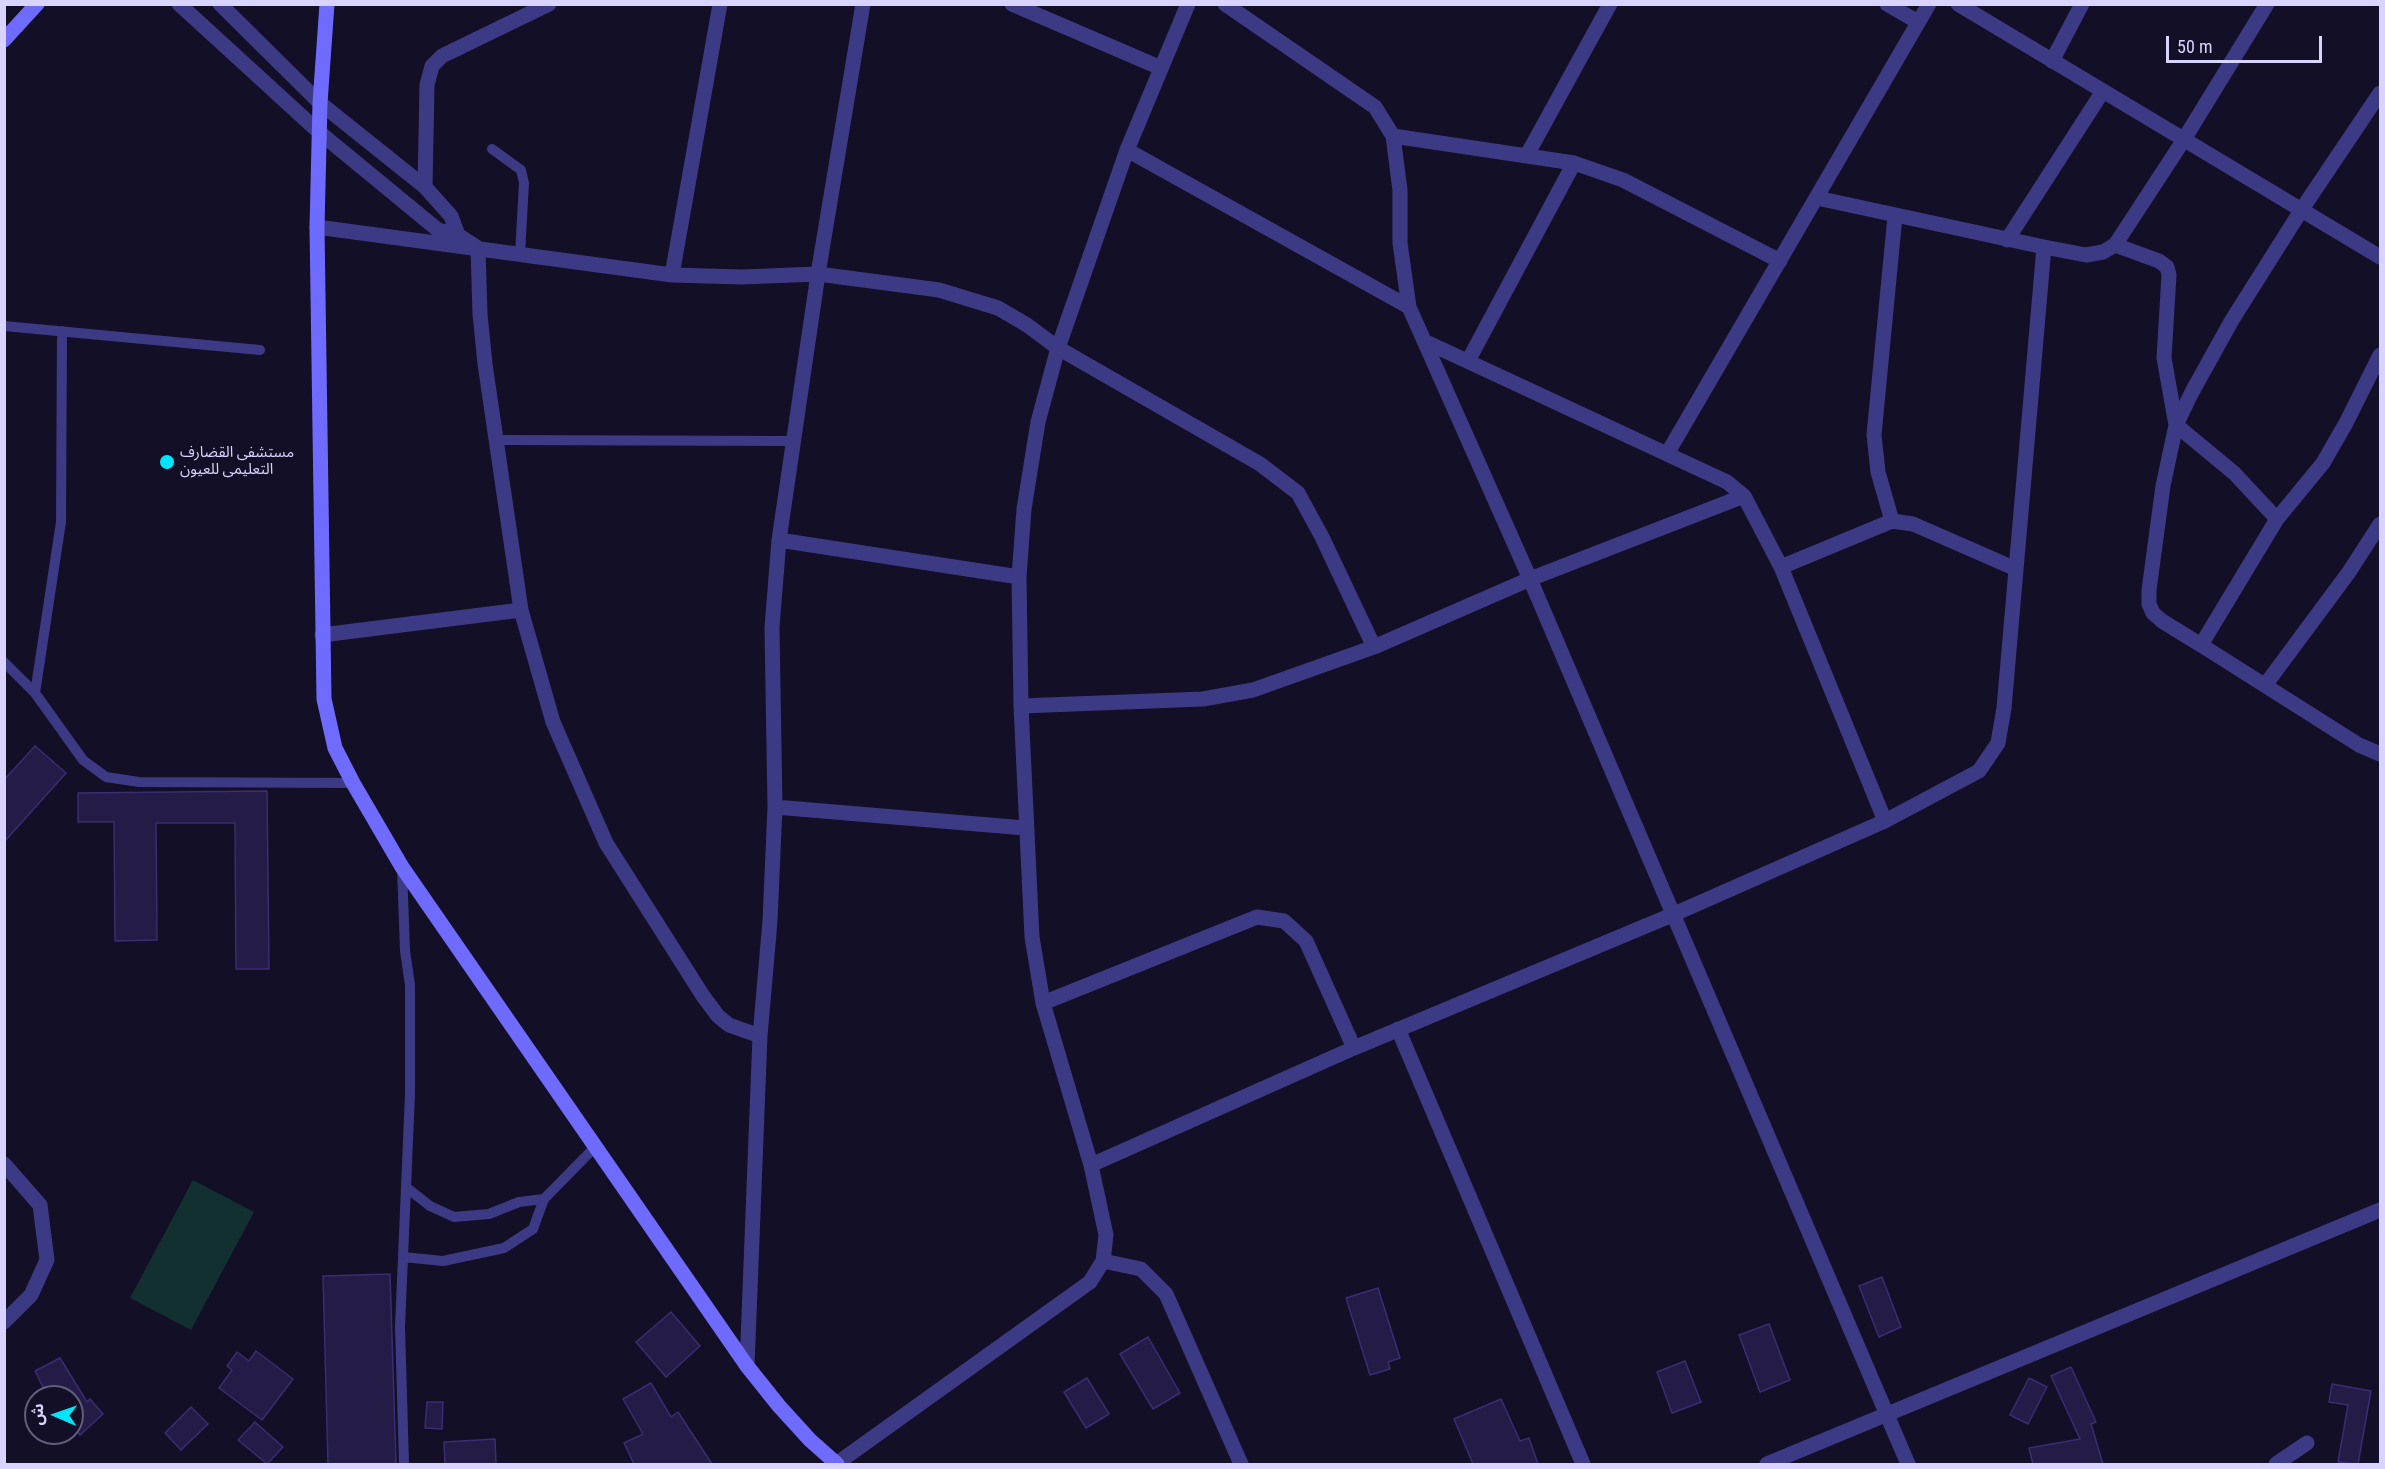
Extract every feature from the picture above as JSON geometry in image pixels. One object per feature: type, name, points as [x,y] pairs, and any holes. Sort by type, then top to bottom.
[{"type":"street","points":[[4,40],[37,4]]},
{"type":"street","points":[[179,4],[319,132],[438,230],[458,235],[478,248]]},
{"type":"street","points":[[220,4],[320,103],[425,187],[452,216],[458,235]]},
{"type":"street","points":[[327,4],[320,103],[317,227],[324,699],[335,748],[352,783],[402,867],[747,1366],[810,1440],[837,1464],[1090,1282],[1103,1261],[1106,1235],[1091,1166],[1043,1003],[1032,937],[1025,828],[1019,577],[1024,510],[1038,422],[1058,348],[1127,150],[1188,4]]},
{"type":"street","points":[[425,187],[428,85],[432,66],[442,56],[549,4]]},
{"type":"street","points":[[672,276],[720,4]]},
{"type":"street","points":[[747,1366],[760,1036],[770,921],[775,807],[772,627],[779,540],[818,274],[863,4]]},
{"type":"street","points":[[1012,4],[1161,68]]},
{"type":"street","points":[[1225,4],[1375,107],[1393,136],[1400,190],[1400,243],[1409,307],[1530,579],[1908,1464]]},
{"type":"street","points":[[1527,155],[1610,4]]},
{"type":"street","points":[[1887,4],[1918,22]]},
{"type":"street","points":[[1667,454],[1929,4]]},
{"type":"street","points":[[1958,4],[2183,141],[2380,257]]},
{"type":"street","points":[[2052,61],[2082,4]]},
{"type":"street","points":[[1817,198],[2086,255],[2103,252],[2115,245],[2183,141],[2267,4]]},
{"type":"street","points":[[2007,240],[2103,91]]},
{"type":"street","points":[[2380,93],[2232,320],[2176,425],[2163,486],[2149,590],[2149,604],[2153,613],[2162,621],[2266,684],[2359,745],[2380,753]]},
{"type":"street","points":[[1393,136],[1574,163],[1623,180],[1780,261]]},
{"type":"street","points":[[1127,150],[1409,307]]},
{"type":"street","points":[[1468,361],[1574,163]]},
{"type":"street","points":[[1892,521],[1878,472],[1874,435],[1895,216]]},
{"type":"street","points":[[317,227],[672,276],[742,277],[818,274],[939,290],[988,305],[1027,324],[1058,348],[1260,464],[1298,493],[1322,537],[1374,647]]},
{"type":"street","points":[[2115,245],[2159,261],[2167,267],[2169,275],[2164,358],[2176,425],[2234,473],[2277,519]]},
{"type":"street","points":[[1091,1166],[1354,1048],[1672,915],[1885,821],[1978,771],[1998,743],[2004,708],[2044,247]]},
{"type":"street","points":[[478,248],[483,344],[521,610],[554,722],[606,843],[718,1016],[729,1025],[760,1036]]},
{"type":"street","points":[[1424,341],[1727,482],[1744,496],[1781,567],[1885,821]]},
{"type":"street","points":[[2201,645],[2277,519],[2323,463],[2380,355]]},
{"type":"street","points":[[1021,706],[1203,699],[1253,690],[1374,647],[1530,579],[1744,496]]},
{"type":"street","points":[[1781,567],[1892,521],[1912,524],[2016,569]]},
{"type":"street","points":[[2266,684],[2349,572],[2380,524]]},
{"type":"street","points":[[779,540],[1019,577]]},
{"type":"street","points":[[322,635],[521,610]]},
{"type":"street","points":[[775,807],[1025,828]]},
{"type":"street","points":[[1043,1003],[1257,917],[1275,919],[1284,921],[1306,941],[1354,1048]]},
{"type":"street","points":[[1398,1029],[1583,1464]]},
{"type":"street","points":[[4,1164],[40,1205],[47,1260],[30,1295],[4,1322]]},
{"type":"street","points":[[1767,1464],[2380,1210]]},
{"type":"street","points":[[1103,1261],[1141,1269],[1166,1294],[1241,1464]]},
{"type":"street","points":[[2276,1464],[2307,1443]]},
{"type":"lane","points":[[492,149],[512,161],[521,170],[524,183],[520,254]]},
{"type":"lane","points":[[4,326],[260,350]]},
{"type":"lane","points":[[35,693],[61,522],[62,331]]},
{"type":"lane","points":[[498,440],[794,441]]},
{"type":"lane","points":[[4,662],[35,693],[83,760],[106,777],[139,782],[352,783]]},
{"type":"lane","points":[[402,867],[405,951],[410,985],[411,1094],[400,1327],[404,1464]]},
{"type":"lane","points":[[403,1257],[443,1261],[504,1248],[533,1229],[544,1199],[596,1146]]},
{"type":"lane","points":[[406,1188],[430,1206],[454,1217],[489,1214],[519,1202],[544,1199]]},
{"type":"green space","points":[[193,1180],[254,1212],[191,1330],[130,1298]]},
{"type":"building","points":[[35,746],[66,773],[4,842],[4,780]]},
{"type":"building","points":[[267,791],[269,969],[236,969],[235,823],[156,823],[157,940],[115,941],[114,822],[78,822],[78,793]]},
{"type":"building","points":[[390,1274],[396,1464],[328,1464],[323,1276]]},
{"type":"building","points":[[1882,1277],[1901,1327],[1879,1337],[1859,1286]]},
{"type":"building","points":[[1378,1288],[1400,1358],[1388,1362],[1390,1369],[1370,1375],[1346,1298]]},
{"type":"building","points":[[671,1312],[700,1346],[666,1377],[636,1342]]},
{"type":"building","points":[[1769,1324],[1790,1380],[1760,1392],[1739,1335]]},
{"type":"building","points":[[1148,1337],[1180,1393],[1153,1409],[1120,1354]]},
{"type":"building","points":[[256,1351],[293,1379],[262,1420],[219,1388],[232,1370],[227,1366],[237,1352],[249,1361]]},
{"type":"building","points":[[60,1358],[77,1385],[42,1385],[35,1371]]},
{"type":"building","points":[[1685,1361],[1701,1402],[1672,1413],[1657,1372]]},
{"type":"building","points":[[2071,1367],[2096,1422],[2091,1424],[2103,1464],[2033,1464],[2029,1448],[2080,1439],[2051,1376]]},
{"type":"building","points":[[1087,1378],[1109,1414],[1086,1428],[1064,1392]]},
{"type":"building","points":[[2029,1378],[2047,1387],[2028,1424],[2010,1415]]},
{"type":"building","points":[[651,1383],[671,1417],[678,1412],[712,1464],[634,1464],[624,1443],[643,1434],[623,1399]]},
{"type":"building","points":[[2332,1384],[2371,1391],[2358,1464],[2338,1462],[2348,1405],[2329,1402]]},
{"type":"building","points":[[84,1397],[87,1402],[90,1399],[103,1414],[84,1431]]},
{"type":"building","points":[[1501,1399],[1520,1441],[1529,1438],[1538,1464],[1473,1464],[1454,1419]]},
{"type":"building","points":[[427,1402],[443,1402],[442,1429],[425,1428]]},
{"type":"building","points":[[191,1407],[208,1424],[181,1450],[165,1433]]},
{"type":"building","points":[[255,1422],[283,1447],[267,1464],[238,1440]]},
{"type":"building","points":[[495,1439],[496,1464],[445,1464],[444,1442]]},
{"type":"place","name":"مستشفى القضارف التعليمى للعيون","points":[[167,462]]}]
